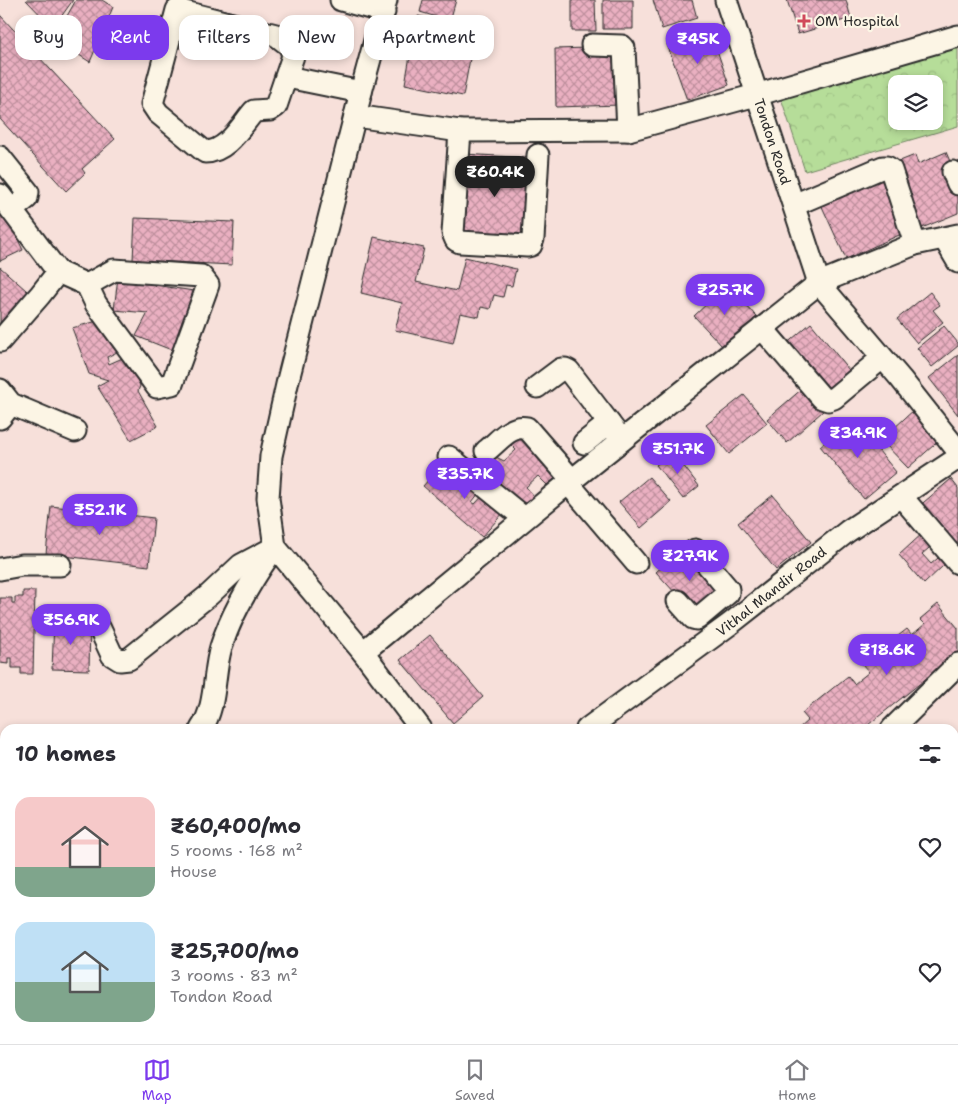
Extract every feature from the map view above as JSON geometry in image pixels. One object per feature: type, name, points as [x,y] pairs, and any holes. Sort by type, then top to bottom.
[{"type":"street","points":[[341,0],[385,6],[361,92],[288,380],[271,456],[268,498],[275,547],[363,652],[417,724]]},
{"type":"street","name":"Tondon Road","points":[[726,0],[819,283]]},
{"type":"street","points":[[178,5],[276,35],[290,46],[293,56],[276,106],[270,110],[254,111],[224,146],[214,152],[205,152],[158,113],[152,104],[178,5]]},
{"type":"street","points":[[355,116],[460,131],[628,130],[958,36]]},
{"type":"street","points":[[592,45],[622,46],[624,48],[628,130]]},
{"type":"street","points":[[287,77],[361,92]]},
{"type":"street","points":[[460,131],[453,233],[456,240],[460,242],[530,245],[533,239],[538,155]]},
{"type":"street","points":[[2,164],[29,194],[27,198],[6,203],[58,272],[87,285],[96,304],[157,387],[172,384],[208,285],[201,276],[114,270],[87,285]]},
{"type":"street","points":[[794,205],[874,170],[887,167],[891,170],[915,244]]},
{"type":"street","points":[[363,652],[524,518],[819,283],[915,244],[951,237],[958,262]]},
{"type":"street","points":[[0,341],[58,272]]},
{"type":"street","points":[[819,283],[958,451]]},
{"type":"street","points":[[762,328],[822,398],[828,400],[834,398],[882,358]]},
{"type":"street","points":[[537,387],[561,369],[569,371],[622,440]]},
{"type":"street","points":[[4,404],[74,431]]},
{"type":"street","points":[[584,443],[609,423]]},
{"type":"street","points":[[486,451],[514,428],[521,426],[527,428],[636,563]]},
{"type":"street","points":[[448,457],[524,518]]},
{"type":"street","name":"Vithal Mandir Road","points":[[594,724],[730,624],[848,531],[958,458]]},
{"type":"street","points":[[901,496],[958,563]]},
{"type":"street","points":[[100,629],[112,654],[120,660],[129,659],[209,595],[241,565],[275,547]]},
{"type":"street","points":[[204,724],[216,678],[221,648],[232,620],[252,579],[275,547]]},
{"type":"street","points":[[678,602],[695,619],[726,595],[728,589],[695,550]]},
{"type":"street","points":[[0,569],[22,565],[60,565]]},
{"type":"street","points":[[714,605],[730,624]]},
{"type":"street","points":[[897,724],[958,664]]},
{"type":"green space","points":[[958,41],[958,126],[805,171],[779,92]]},
{"type":"building","points":[[26,0],[73,0],[62,15],[40,15]]},
{"type":"building","points":[[76,0],[102,0],[113,7],[110,15],[92,15],[92,57],[90,62],[82,57],[82,15],[68,15]]},
{"type":"building","points":[[423,0],[456,0],[452,15],[430,15],[420,12]]},
{"type":"building","points":[[572,0],[595,0],[596,31],[572,31]]},
{"type":"building","points":[[603,0],[633,0],[633,29],[603,29]]},
{"type":"building","points":[[653,0],[692,0],[697,18],[662,29]]},
{"type":"building","points":[[787,0],[846,0],[851,18],[798,34]]},
{"type":"building","points":[[0,15],[15,31],[15,60],[42,60],[115,139],[82,169],[85,173],[66,191],[0,119]]},
{"type":"building","points":[[710,30],[729,85],[687,100],[667,44]]},
{"type":"building","points":[[619,47],[620,105],[556,107],[555,49]]},
{"type":"building","points":[[409,60],[470,60],[463,96],[405,84]]},
{"type":"building","points":[[946,152],[952,166],[958,193],[958,213],[922,228],[895,163],[915,155],[918,164]]},
{"type":"building","points":[[464,154],[530,158],[526,242],[459,239]]},
{"type":"building","points":[[880,172],[908,231],[846,259],[819,200]]},
{"type":"building","points":[[2,207],[23,250],[0,261],[0,208]]},
{"type":"building","points":[[135,218],[234,222],[232,265],[133,260]]},
{"type":"building","points":[[374,237],[424,248],[416,282],[457,291],[465,257],[516,269],[512,286],[506,285],[503,297],[494,295],[490,309],[481,307],[479,317],[460,313],[453,343],[395,330],[402,303],[361,293]]},
{"type":"building","points":[[0,267],[35,298],[0,337]]},
{"type":"building","points":[[118,277],[155,281],[154,285],[194,291],[174,351],[136,336],[148,313],[114,310]]},
{"type":"building","points":[[727,285],[757,317],[723,347],[694,316]]},
{"type":"building","points":[[930,292],[940,305],[933,310],[943,322],[917,343],[897,319]]},
{"type":"building","points":[[101,320],[119,351],[107,357],[109,364],[127,356],[140,386],[138,391],[158,426],[131,440],[97,386],[108,380],[89,374],[72,328]]},
{"type":"building","points":[[811,323],[853,375],[828,397],[785,345]]},
{"type":"building","points":[[944,326],[958,343],[958,346],[932,367],[917,348]]},
{"type":"building","points":[[958,355],[958,415],[929,378]]},
{"type":"building","points":[[803,388],[823,411],[787,443],[767,419]]},
{"type":"building","points":[[744,395],[767,423],[729,454],[706,425]]},
{"type":"building","points":[[916,408],[943,437],[908,468],[881,440]]},
{"type":"building","points":[[853,419],[896,472],[864,499],[820,446]]},
{"type":"building","points":[[523,430],[561,474],[547,485],[538,476],[526,487],[536,498],[523,509],[482,466],[494,456],[504,461],[516,450],[508,442]]},
{"type":"building","points":[[673,452],[699,486],[683,499],[656,465]]},
{"type":"building","points":[[444,462],[451,468],[441,479],[447,484],[460,469],[479,493],[472,502],[475,504],[487,491],[504,512],[482,537],[423,486]]},
{"type":"building","points":[[649,477],[671,502],[641,528],[619,502]]},
{"type":"building","points":[[951,479],[958,488],[958,554],[917,508]]},
{"type":"building","points":[[773,495],[811,542],[776,570],[738,523]]},
{"type":"building","points":[[51,506],[154,518],[149,566],[46,554]]},
{"type":"building","points":[[924,532],[935,543],[922,554],[931,564],[944,553],[955,566],[950,571],[944,565],[924,584],[899,555]]},
{"type":"building","points":[[684,547],[724,592],[697,617],[656,572]]},
{"type":"building","points":[[23,591],[35,591],[33,674],[21,674],[21,668],[12,668],[12,658],[8,658],[8,664],[0,663],[0,598],[12,598],[12,603],[15,603],[15,597],[23,597]]},
{"type":"building","points":[[938,604],[958,628],[958,653],[869,724],[804,724],[808,720],[802,713],[848,676],[854,684],[869,672],[862,664],[907,629],[912,635],[925,624],[920,619]]},
{"type":"building","points":[[54,621],[90,622],[89,670],[52,669]]},
{"type":"building","points":[[430,635],[483,697],[453,723],[400,660]]},
{"type":"place","name":"OM Hospital","points":[[804,21]]}]
